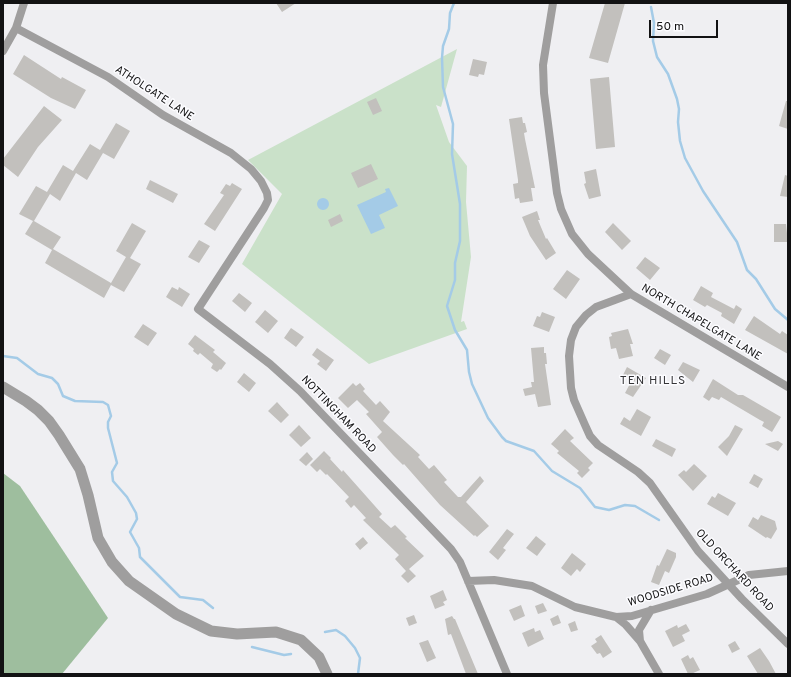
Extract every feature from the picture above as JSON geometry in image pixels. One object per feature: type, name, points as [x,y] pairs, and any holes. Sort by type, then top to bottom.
[{"type":"street","points":[[3,50],[16,28],[24,3]]},
{"type":"street","name":"NORTH CHAPELGATE LANE","points":[[553,3],[544,66],[544,93],[561,209],[579,245],[615,281],[631,294],[788,387]]},
{"type":"street","name":"ATHOLGATE LANE","points":[[16,28],[108,77],[163,115],[232,153],[251,169],[267,193]]},
{"type":"street","name":"NOTTINGHAM ROAD","points":[[267,193],[268,200],[264,208],[198,309],[270,364],[300,391],[451,549],[468,581],[507,674]]},
{"type":"street","name":"OLD ORCHARD ROAD","points":[[631,294],[596,307],[586,315],[576,327],[571,340],[569,356],[574,400],[590,436],[598,445],[638,472],[650,483],[688,538],[729,584],[788,644]]},
{"type":"street","points":[[3,388],[26,401],[49,421],[82,475],[98,538],[116,566],[129,581],[176,614],[211,631],[237,634],[276,632],[300,640],[319,657],[327,674]]},
{"type":"street","name":"WOODSIDE ROAD","points":[[468,581],[494,580],[532,586],[575,607],[616,617],[632,616],[707,594],[749,574],[788,571]]},
{"type":"street","points":[[640,641],[640,630],[651,610]]},
{"type":"street","points":[[616,617],[626,625],[640,641],[659,674]]},
{"type":"green space","points":[[457,49],[441,107],[436,105],[449,142],[467,166],[466,202],[471,257],[461,322],[464,321],[467,329],[369,364],[242,264],[282,194],[248,160]]},
{"type":"green space","points":[[3,473],[20,486],[108,618],[62,674],[3,674]]},
{"type":"water","points":[[389,188],[398,206],[379,215],[385,228],[371,234],[357,205],[386,192],[385,189]]},
{"type":"water","points":[[321,198],[325,198],[329,204],[325,210],[321,210],[317,206],[317,202]]},
{"type":"building","points":[[276,3],[296,3],[282,12]]},
{"type":"building","points":[[605,3],[625,3],[608,63],[589,58]]},
{"type":"building","points":[[24,55],[61,79],[62,77],[86,90],[75,109],[51,98],[13,74]]},
{"type":"building","points":[[473,59],[487,62],[484,75],[479,74],[478,77],[469,75]]},
{"type":"building","points":[[609,77],[615,147],[596,149],[590,79]]},
{"type":"building","points":[[376,98],[382,111],[373,115],[367,102]]},
{"type":"building","points":[[786,101],[788,101],[788,129],[779,126]]},
{"type":"building","points":[[44,106],[62,120],[38,147],[18,177],[3,165],[3,159]]},
{"type":"building","points":[[522,117],[527,132],[524,133],[535,188],[531,188],[533,201],[520,203],[519,198],[515,199],[513,184],[518,183],[518,180],[509,119]]},
{"type":"building","points":[[116,123],[130,131],[114,159],[103,153],[87,180],[76,173],[60,201],[50,194],[34,221],[61,237],[53,249],[111,283],[126,257],[116,251],[132,223],[146,231],[130,258],[141,264],[124,292],[111,285],[104,298],[45,263],[52,250],[25,234],[33,221],[19,214],[36,186],[47,192],[63,165],[73,171],[90,144],[100,150]]},
{"type":"building","points":[[371,164],[378,179],[358,188],[351,173]]},
{"type":"building","points":[[596,169],[601,196],[589,199],[584,184],[586,183],[584,172]]},
{"type":"building","points":[[785,175],[788,176],[788,197],[780,196]]},
{"type":"building","points":[[150,180],[178,194],[173,203],[146,189]]},
{"type":"building","points":[[232,183],[242,189],[215,231],[204,224],[224,195],[220,193],[226,184],[230,186]]},
{"type":"building","points":[[537,211],[540,220],[538,220],[546,239],[547,238],[556,253],[546,260],[530,236],[522,217]]},
{"type":"building","points":[[340,214],[343,221],[331,227],[328,220]]},
{"type":"building","points":[[613,223],[631,241],[622,250],[605,232]]},
{"type":"building","points":[[774,224],[786,224],[788,242],[774,242]]},
{"type":"building","points":[[199,240],[210,246],[199,263],[188,257]]},
{"type":"building","points":[[645,257],[660,268],[650,280],[636,268]]},
{"type":"building","points":[[567,270],[580,279],[566,299],[553,289]]},
{"type":"building","points":[[701,286],[713,293],[711,297],[734,309],[736,305],[742,309],[734,324],[721,316],[722,313],[707,305],[705,307],[693,300]]},
{"type":"building","points":[[172,287],[178,290],[179,287],[190,294],[182,307],[166,297]]},
{"type":"building","points":[[239,293],[252,303],[245,312],[232,301]]},
{"type":"building","points":[[265,310],[278,321],[268,333],[255,322]]},
{"type":"building","points":[[542,312],[555,317],[549,332],[533,326],[537,316],[540,317]]},
{"type":"building","points":[[754,316],[780,334],[782,331],[788,335],[788,354],[745,330]]},
{"type":"building","points":[[143,324],[157,333],[148,346],[134,337]]},
{"type":"building","points":[[291,328],[304,337],[296,347],[284,338]]},
{"type":"building","points":[[628,329],[633,344],[630,344],[633,356],[619,359],[616,348],[611,349],[609,337],[612,336],[611,333]]},
{"type":"building","points":[[195,335],[215,350],[213,352],[226,363],[221,370],[220,369],[217,372],[211,368],[213,364],[200,353],[198,355],[193,351],[194,349],[188,344]]},
{"type":"building","points":[[544,347],[544,353],[546,353],[547,364],[545,364],[551,405],[538,407],[535,394],[525,396],[523,389],[532,387],[531,382],[534,382],[531,348]]},
{"type":"building","points":[[317,348],[334,360],[326,371],[317,364],[320,361],[312,355]]},
{"type":"building","points":[[660,349],[671,355],[665,365],[654,358]]},
{"type":"building","points":[[683,362],[700,370],[693,382],[678,370]]},
{"type":"building","points":[[627,367],[646,378],[633,397],[625,393],[632,380],[623,375]]},
{"type":"building","points":[[244,373],[256,383],[249,392],[237,382]]},
{"type":"building","points":[[713,379],[738,395],[743,395],[781,417],[772,432],[762,426],[764,422],[721,397],[719,400],[712,397],[709,401],[703,397]]},
{"type":"building","points":[[353,383],[356,386],[360,383],[365,389],[363,391],[376,405],[380,401],[390,412],[383,421],[420,455],[418,457],[429,469],[434,465],[447,480],[444,482],[458,497],[461,497],[480,476],[484,481],[466,502],[489,526],[477,537],[475,535],[474,536],[440,505],[404,464],[403,465],[393,455],[377,437],[382,432],[366,414],[369,412],[357,400],[348,408],[338,398]]},
{"type":"building","points":[[277,402],[289,415],[281,423],[268,411]]},
{"type":"building","points":[[637,409],[651,417],[641,436],[620,424],[624,417],[630,421]]},
{"type":"building","points":[[299,425],[311,438],[301,447],[289,435]]},
{"type":"building","points":[[735,425],[743,429],[727,456],[718,447],[729,436]]},
{"type":"building","points":[[565,429],[574,438],[570,441],[593,463],[588,468],[590,470],[582,478],[577,473],[579,471],[557,453],[559,451],[551,444]]},
{"type":"building","points":[[656,439],[676,449],[672,457],[652,446]]},
{"type":"building","points":[[778,441],[783,444],[778,451],[765,444]]},
{"type":"building","points":[[324,451],[382,514],[379,517],[391,528],[395,525],[407,537],[405,538],[424,556],[409,569],[416,576],[408,583],[401,576],[406,571],[395,559],[399,555],[363,520],[366,518],[354,505],[351,508],[345,501],[349,497],[327,474],[326,475],[320,469],[317,472],[310,465]]},
{"type":"building","points":[[307,452],[313,459],[306,466],[299,460]]},
{"type":"building","points":[[694,464],[707,476],[693,491],[678,475],[684,470],[686,472]]},
{"type":"building","points":[[754,474],[763,479],[758,488],[749,483]]},
{"type":"building","points":[[718,493],[736,503],[728,516],[707,504],[712,496],[715,498]]},
{"type":"building","points":[[761,515],[775,521],[777,529],[771,539],[766,538],[748,526],[753,517],[758,520]]},
{"type":"building","points":[[507,529],[514,534],[503,548],[506,550],[498,560],[489,552]]},
{"type":"building","points":[[536,536],[546,544],[537,556],[526,548]]},
{"type":"building","points":[[363,537],[368,543],[360,550],[355,544]]},
{"type":"building","points":[[667,549],[676,553],[676,557],[669,573],[665,571],[659,585],[651,582],[657,565],[659,566]]},
{"type":"building","points":[[572,553],[586,564],[580,572],[577,569],[571,576],[561,568]]},
{"type":"building","points":[[443,590],[447,600],[443,602],[445,605],[435,609],[430,596]]},
{"type":"building","points":[[543,603],[547,611],[538,614],[535,606]]},
{"type":"building","points":[[521,605],[525,616],[514,621],[509,610]]},
{"type":"building","points":[[414,615],[417,623],[409,626],[406,618]]},
{"type":"building","points":[[558,615],[561,623],[553,626],[550,619]]},
{"type":"building","points":[[452,616],[455,619],[478,674],[466,674],[451,634],[448,635],[445,619]]},
{"type":"building","points":[[575,621],[578,630],[571,632],[568,624]]},
{"type":"building","points":[[686,624],[690,631],[682,635],[685,641],[673,647],[665,631],[677,625],[678,628]]},
{"type":"building","points":[[534,628],[535,632],[540,630],[544,639],[528,647],[522,633]]},
{"type":"building","points":[[601,635],[612,652],[603,658],[600,653],[597,654],[591,646],[597,642],[595,639]]},
{"type":"building","points":[[428,640],[436,658],[427,662],[419,643]]},
{"type":"building","points":[[735,641],[740,649],[732,653],[728,645]]},
{"type":"building","points":[[760,648],[776,674],[758,674],[747,656]]},
{"type":"building","points":[[688,655],[690,659],[693,657],[700,670],[691,674],[688,674],[681,659]]},
{"type":"waterway","points":[[454,3],[450,13],[449,29],[443,46],[442,58],[443,87],[453,124],[452,154],[460,204],[460,241],[455,263],[455,280],[447,306],[455,330],[467,350],[469,372],[472,384],[488,418],[502,437],[506,441],[534,451],[552,471],[580,488],[595,507],[609,510],[625,505],[635,506],[659,520]]},
{"type":"waterway","points":[[651,7],[654,23],[653,41],[657,57],[668,74],[677,99],[679,109],[678,122],[680,141],[685,158],[703,191],[737,242],[747,270],[756,279],[775,309],[788,320]]},
{"type":"waterway","points":[[3,356],[17,358],[38,374],[52,378],[58,384],[63,396],[75,401],[103,402],[108,405],[111,416],[108,422],[108,428],[117,463],[112,472],[113,481],[127,497],[136,513],[137,519],[130,532],[139,548],[140,557],[180,597],[203,600],[213,608]]},
{"type":"waterway","points":[[325,632],[336,630],[345,636],[355,648],[360,658],[358,674]]},
{"type":"waterway","points":[[252,647],[284,655],[291,654]]},
{"type":"district","name":"TEN HILLS","points":[[653,382]]}]
